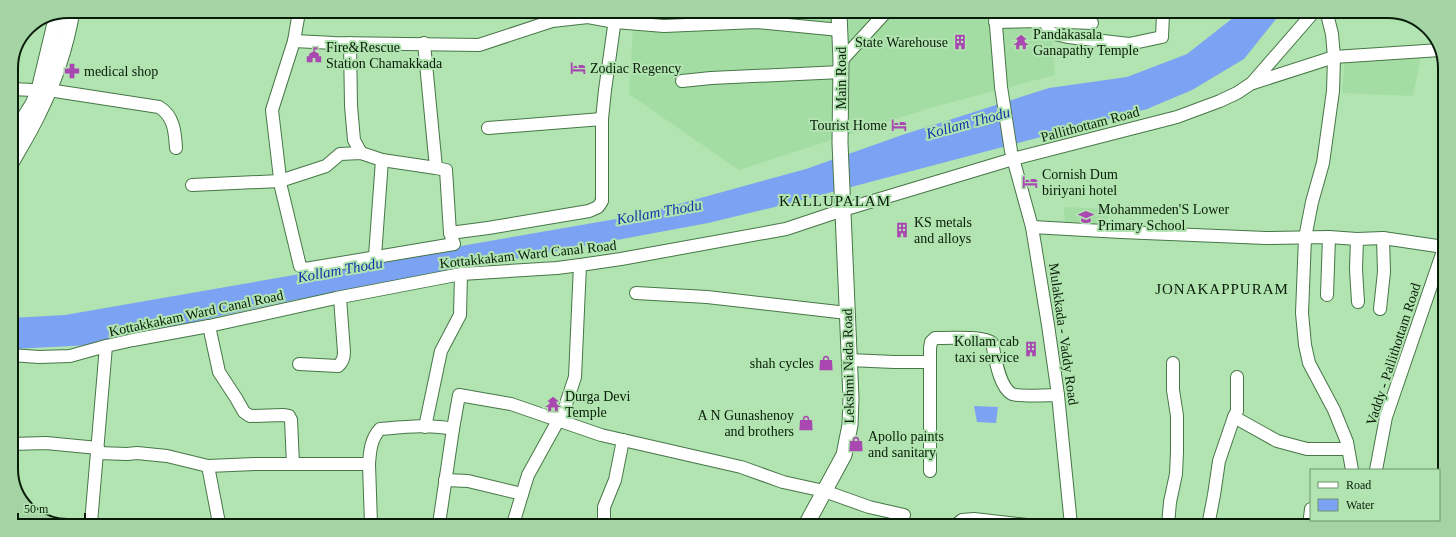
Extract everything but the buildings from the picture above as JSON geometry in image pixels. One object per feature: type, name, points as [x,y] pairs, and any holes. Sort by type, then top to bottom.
[{"type":"main road","points":[[18,127],[32,104],[44,90],[59,60],[70,18]]},
{"type":"main road","name":"Main Road","points":[[840,18],[840,143],[843,204]]},
{"type":"main road","points":[[18,151],[38,115],[56,20]]},
{"type":"main road","name":"Lekshmi Nada Road","points":[[809,519],[844,454],[850,425],[851,398],[843,204]]},
{"type":"street","points":[[192,185],[280,181],[326,166],[340,154],[361,154],[382,160],[446,170],[450,233],[454,244],[375,256],[308,270],[300,266],[280,181],[272,110],[294,41],[298,18]]},
{"type":"street","points":[[294,41],[479,45],[552,21],[579,18]]},
{"type":"street","points":[[450,233],[589,211],[598,207],[602,201],[602,120],[616,18]]},
{"type":"street","points":[[621,18],[664,26],[756,22],[840,30]]},
{"type":"street","points":[[682,81],[841,66],[881,18]]},
{"type":"street","points":[[995,18],[1092,23]]},
{"type":"street","name":"Mulakkada - Vaddy Road","points":[[995,18],[1001,87],[1012,155],[1032,227],[1058,395],[1069,519]]},
{"type":"street","points":[[1045,21],[1050,33],[1068,37],[1129,44],[1162,37],[1163,18]]},
{"type":"street","name":"Pallithottam Road","points":[[843,204],[1012,155],[1176,117],[1220,101],[1237,93],[1252,83],[1309,18]]},
{"type":"street","points":[[1328,18],[1332,34],[1334,57],[1333,91],[1322,163],[1305,238],[1302,313],[1305,345],[1309,363],[1334,410],[1347,442],[1352,469]]},
{"type":"street","points":[[350,43],[353,133],[354,140],[361,154]]},
{"type":"street","points":[[424,43],[436,168]]},
{"type":"street","points":[[1252,83],[1334,57],[1434,50]]},
{"type":"street","points":[[18,89],[44,90],[159,107],[166,111],[171,117],[174,126],[176,148]]},
{"type":"street","points":[[488,128],[602,120]]},
{"type":"street","points":[[375,256],[382,160]]},
{"type":"street","name":"Kottakkakam Ward Canal Road","points":[[91,519],[106,346],[210,326],[337,297],[461,274],[557,268],[580,265],[786,229],[843,204]]},
{"type":"street","points":[[1032,227],[1266,238],[1383,238],[1438,246]]},
{"type":"street","points":[[1327,295],[1329,237]]},
{"type":"street","points":[[1380,309],[1384,272],[1383,238]]},
{"type":"street","points":[[1357,239],[1356,269],[1358,302]]},
{"type":"street","points":[[514,519],[528,475],[564,410],[575,376],[580,265]]},
{"type":"street","name":"Vaddy - Pallithottam Road","points":[[1376,469],[1386,417],[1438,265]]},
{"type":"street","points":[[425,427],[441,351],[460,315],[461,274]]},
{"type":"street","points":[[636,293],[707,298],[847,313]]},
{"type":"street","points":[[299,364],[338,366],[341,364],[344,358],[344,352],[337,297]]},
{"type":"street","points":[[210,326],[219,372],[244,412],[250,416],[289,416],[291,420],[292,464]]},
{"type":"street","points":[[930,471],[930,348],[931,342],[935,338],[986,339],[992,343],[999,372],[1006,389],[1014,395],[1058,395]]},
{"type":"street","points":[[18,356],[39,357],[70,356],[106,346]]},
{"type":"street","points":[[849,360],[930,362]]},
{"type":"street","points":[[1169,519],[1176,474],[1177,452],[1177,416],[1173,390],[1173,363]]},
{"type":"street","points":[[1209,519],[1219,461],[1237,411],[1237,377]]},
{"type":"street","points":[[440,519],[453,429],[460,396],[511,404],[600,435],[741,467],[783,482],[824,491],[869,507],[904,515]]},
{"type":"street","points":[[1234,417],[1277,441],[1307,449],[1348,449]]},
{"type":"street","points":[[371,519],[369,464],[371,444],[375,435],[380,429],[425,427],[453,429]]},
{"type":"street","points":[[604,519],[604,507],[615,480],[623,440]]},
{"type":"street","points":[[18,444],[46,443],[127,454],[137,453],[167,456],[208,466],[255,464],[369,464]]},
{"type":"street","points":[[208,466],[218,519]]},
{"type":"street","points":[[445,480],[468,481],[522,494]]},
{"type":"shaded area","points":[[335,18],[401,18],[401,19]]},
{"type":"shaded area","points":[[634,18],[1050,18],[1055,75],[933,107],[739,170],[629,94]]},
{"type":"shaded area","points":[[1421,55],[1413,96],[1342,93],[1345,58]]},
{"type":"shaded area","name":"Mohammeden'S Lower Primary School","points":[[1064,207],[1108,209],[1107,227],[1065,225]]},
{"type":"water","name":"Kollam Thodu","points":[[1233,18],[1277,18],[1244,59],[1192,90],[1147,109],[779,206],[708,223],[273,304],[92,345],[18,349],[18,318],[65,315],[639,215],[806,169],[905,134],[1049,88],[1127,77],[1187,54]]},
{"type":"water","points":[[974,406],[998,407],[996,423],[977,422]]},
{"type":"place","name":"State Warehouse","points":[[960,42]]},
{"type":"place","name":"Pandakasala Ganapathy Temple","points":[[1021,42]]},
{"type":"place","name":"Fire&Rescue Station Chamakkada","points":[[314,55]]},
{"type":"place","name":"Zodiac Regency","points":[[578,68]]},
{"type":"place","name":"medical shop","points":[[72,71]]},
{"type":"place","name":"Tourist Home","points":[[899,125]]},
{"type":"place","name":"Cornish Dum biriyani hotel","points":[[1030,182]]},
{"type":"place","name":"Mohammeden'S Lower Primary School","points":[[1086,217]]},
{"type":"place","name":"KS metals and alloys","points":[[902,230]]},
{"type":"place","name":"Kollam cab taxi service","points":[[1031,349]]},
{"type":"place","name":"shah cycles","points":[[826,363]]},
{"type":"place","name":"Durga Devi Temple","points":[[553,404]]},
{"type":"place","name":"A N Gunashenoy and brothers","points":[[806,423]]},
{"type":"place","name":"Apollo paints and sanitary","points":[[856,444]]},
{"type":"district","name":"KALLUPALAM","points":[[835,201]]},
{"type":"district","name":"JONAKAPPURAM","points":[[1222,289]]}]
